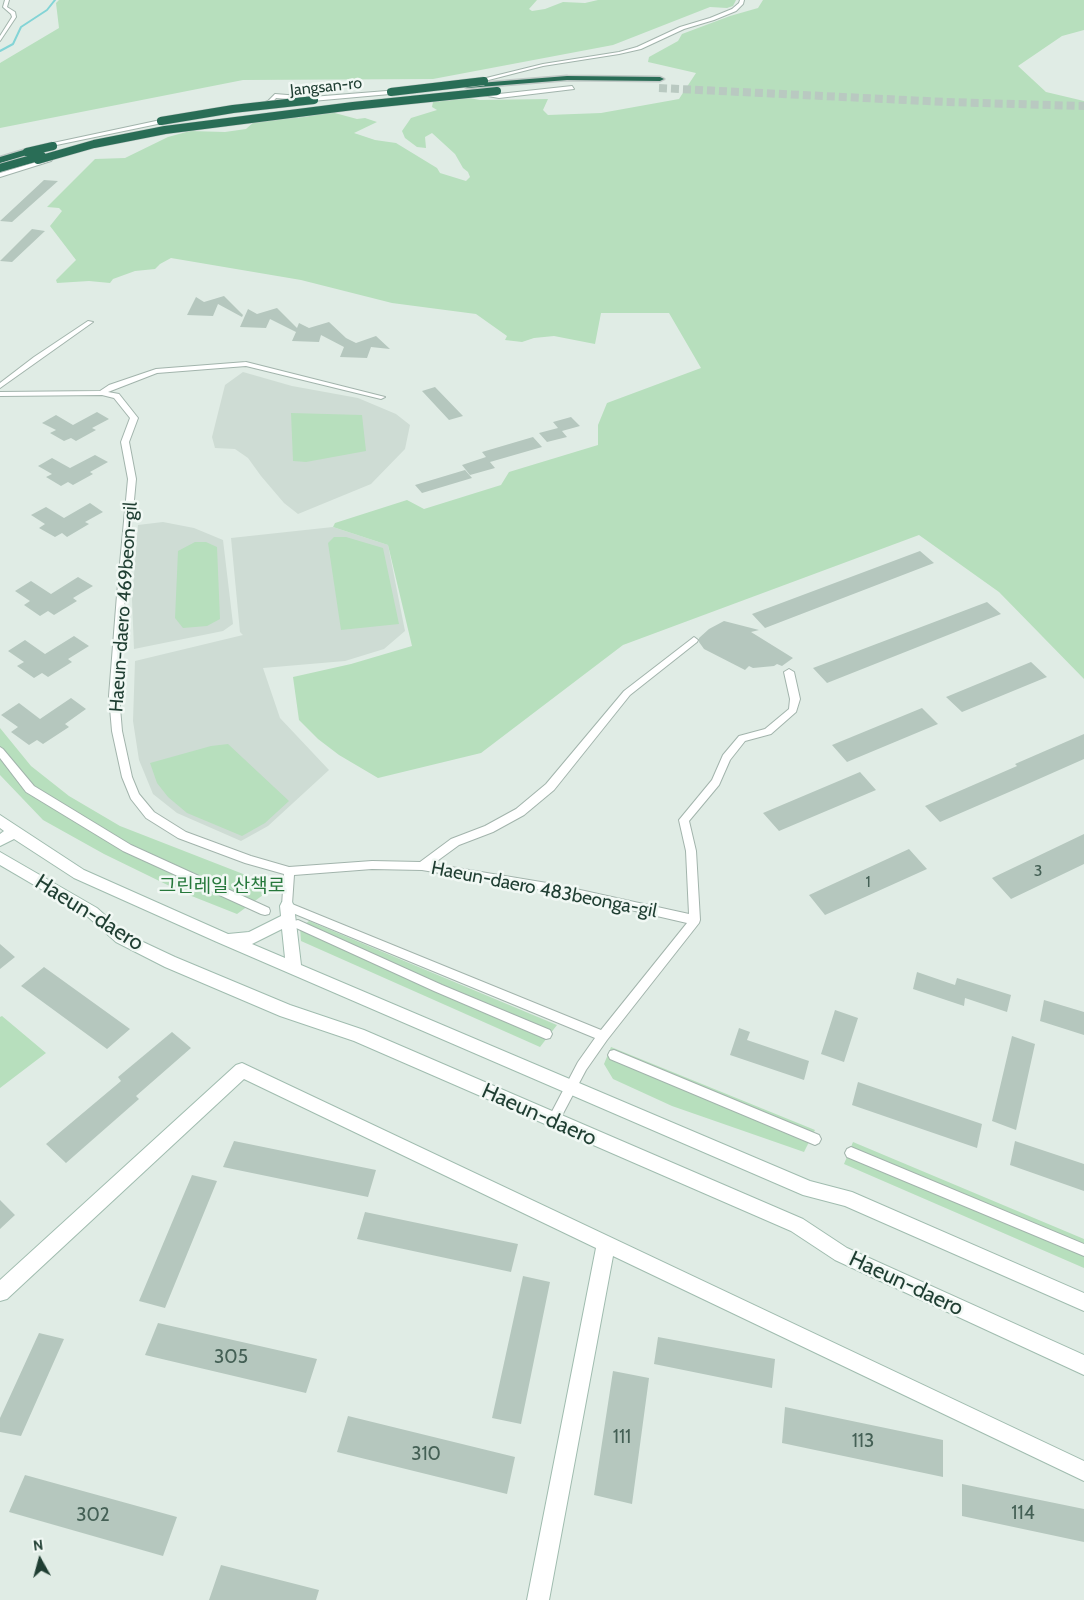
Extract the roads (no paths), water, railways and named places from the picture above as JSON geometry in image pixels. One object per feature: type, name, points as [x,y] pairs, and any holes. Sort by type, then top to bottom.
[{"type":"highway","name":"Jangsan-ro","points":[[0,160],[110,134],[193,118],[490,84],[567,78],[660,79]]},
{"type":"highway","points":[[0,160],[113,131],[224,110],[484,81],[567,78]]},
{"type":"highway","name":"Jangsan-ro","points":[[0,171],[93,142],[155,128],[227,117],[528,86],[567,84],[659,88]]},
{"type":"highway","points":[[0,171],[94,144],[164,130],[528,86]]},
{"type":"main road","name":"Haeun-daero","points":[[0,820],[14,832],[79,874],[228,940],[809,1189],[846,1198],[1084,1302]]},
{"type":"main road","points":[[0,841],[14,832]]},
{"type":"main road","name":"Haeun-daero","points":[[0,858],[92,912],[122,938],[286,1012],[358,1035],[797,1225],[841,1254],[1084,1365]]},
{"type":"main road","points":[[228,940],[251,938],[291,917],[294,968]]},
{"type":"main road","points":[[0,1292],[242,1070],[1084,1471]]},
{"type":"main road","points":[[538,1600],[606,1243]]},
{"type":"street","points":[[0,40],[14,17],[13,13],[5,6],[8,0]]},
{"type":"street","points":[[0,171],[127,132],[182,118],[253,108],[270,102],[275,96],[312,99],[365,96],[457,86],[543,65],[619,54],[639,48],[682,28],[734,10],[741,4],[742,0]]},
{"type":"street","points":[[0,160],[61,142],[127,132],[368,103],[466,94],[499,96],[572,88]]},
{"type":"street","points":[[365,96],[368,103]]},
{"type":"street","points":[[0,386],[36,358],[90,322]]},
{"type":"street","points":[[102,393],[112,387],[156,371],[246,364],[381,397]]},
{"type":"street","name":"Haeun-daero 469beon-gil","points":[[0,394],[102,393],[116,396],[134,418],[125,442],[132,479],[114,696],[117,731],[127,777],[135,796],[150,816],[182,835],[250,860],[289,871]]},
{"type":"street","name":"Haeun-daero 483beonga-gil","points":[[422,866],[455,842],[489,829],[520,812],[550,787],[627,693],[694,640]]},
{"type":"street","points":[[553,1121],[582,1066],[603,1036],[695,920],[691,851],[684,820],[716,782],[726,758],[742,738],[768,732],[793,710],[795,699],[789,672]]},
{"type":"street","points":[[0,751],[30,789],[127,848],[265,911]]},
{"type":"street","points":[[291,917],[289,871],[372,865],[422,866]]},
{"type":"street","name":"Haeun-daero 483beonga-gil","points":[[422,866],[553,888],[695,920]]},
{"type":"street","points":[[291,917],[438,988],[546,1034]]},
{"type":"street","points":[[291,917],[603,1036]]},
{"type":"street","points":[[614,1055],[815,1139]]},
{"type":"street","points":[[851,1153],[1084,1250]]},
{"type":"waterway","points":[[0,51],[13,44],[21,27],[47,10],[55,0]]},
{"type":"tunnel","points":[[659,88],[946,102],[1084,106]]},
{"type":"park label","name":"그린레일 산책로","points":[[222,886]]}]
